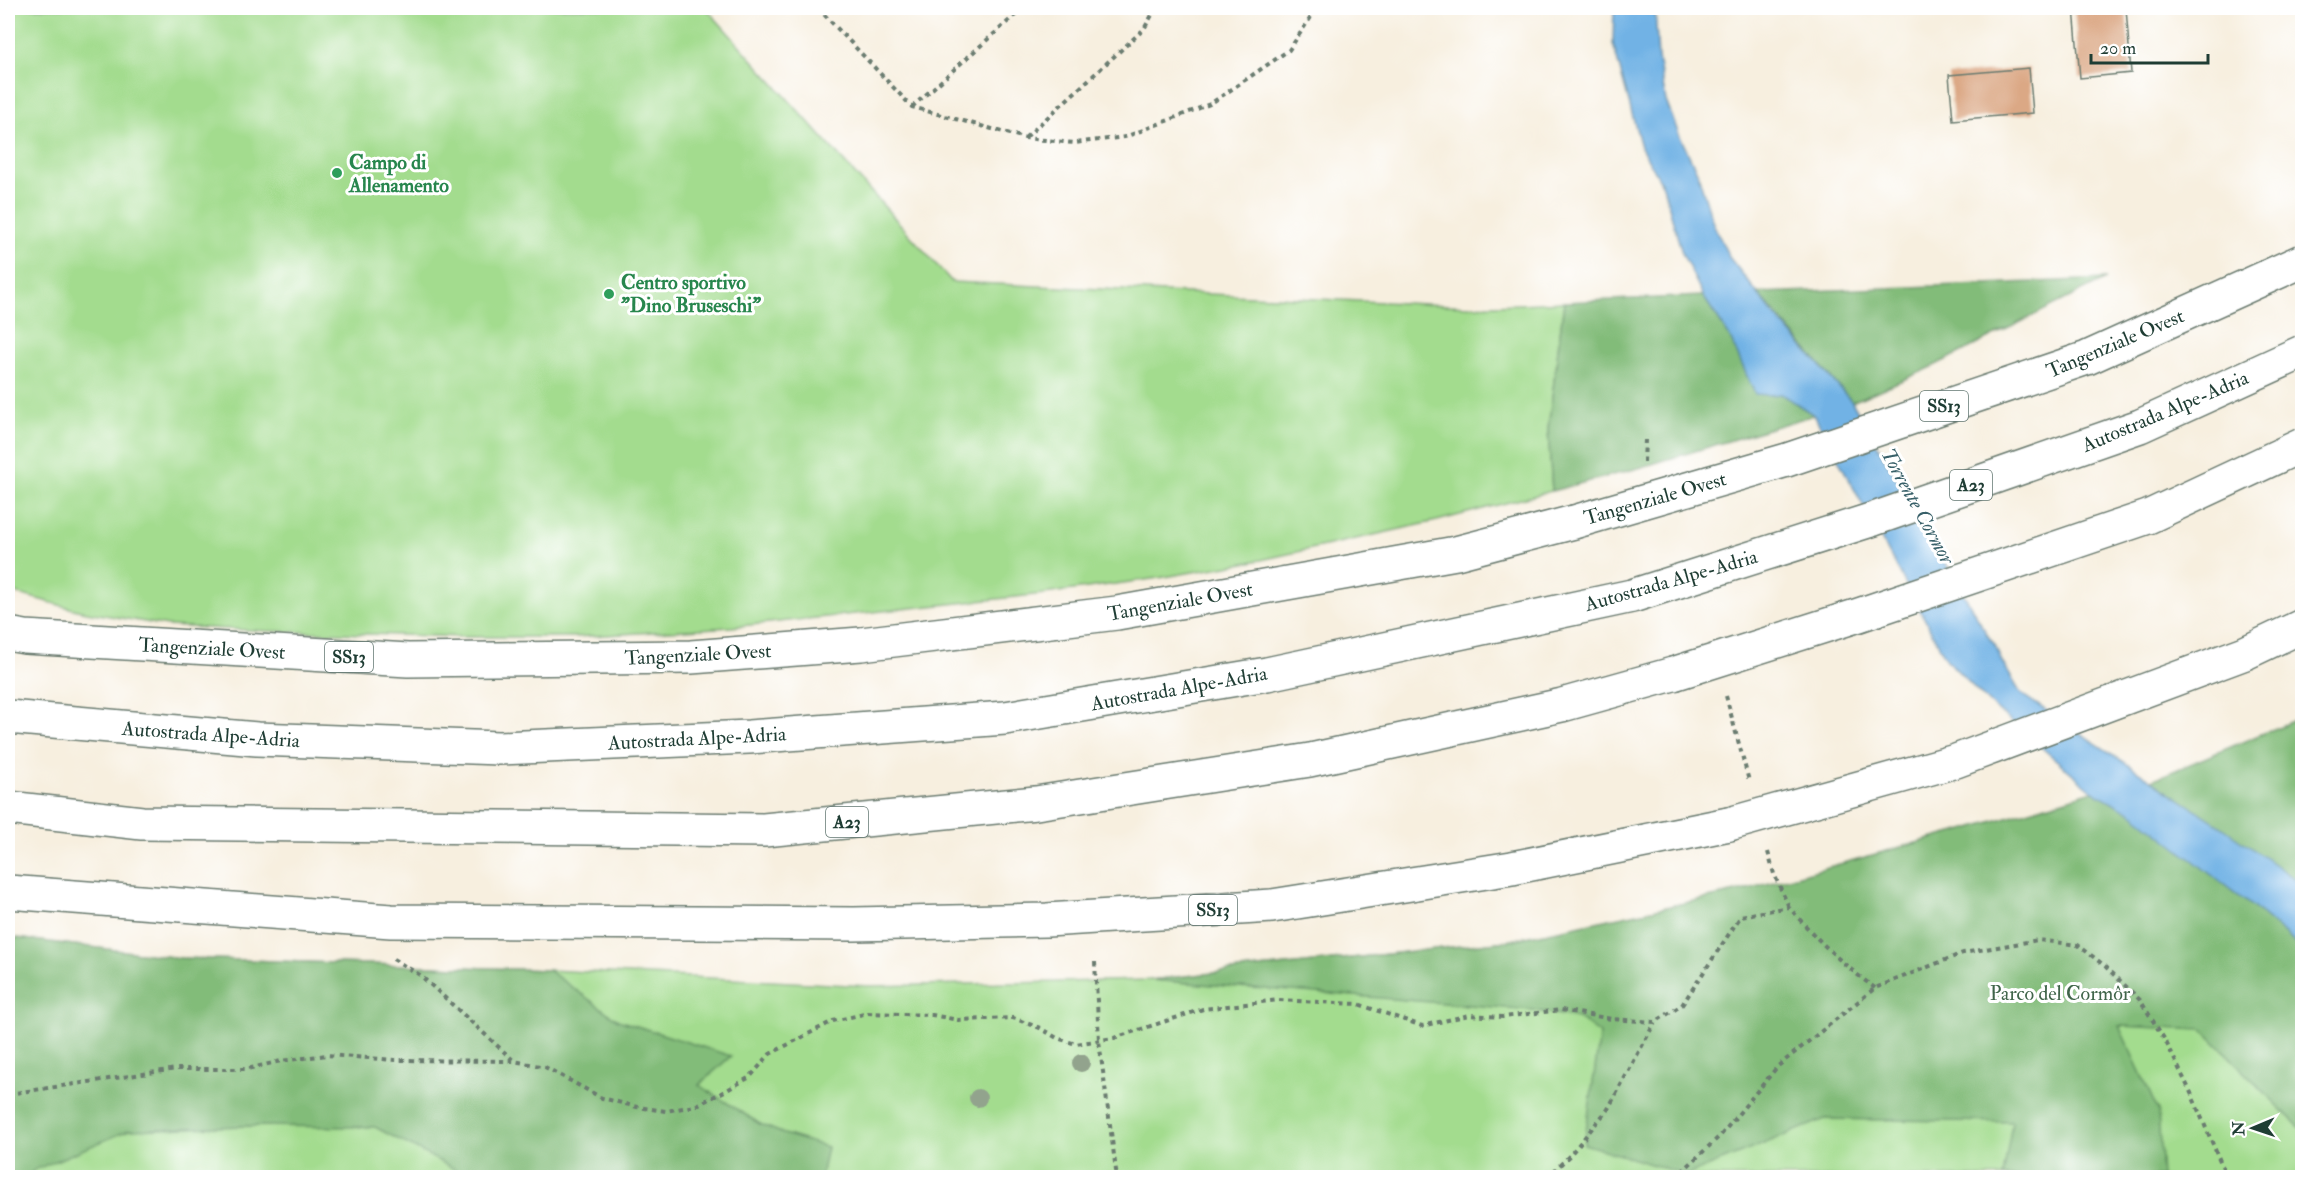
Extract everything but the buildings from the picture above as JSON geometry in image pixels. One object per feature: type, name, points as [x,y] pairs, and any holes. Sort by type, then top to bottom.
[{"type":"highway","name":"Tangenziale Ovest","points":[[8,634],[25,637],[408,660],[703,657],[861,644],[1117,613],[1456,553],[1574,522],[1787,460],[2086,358],[2302,261]]},
{"type":"highway","name":"Autostrada Alpe-Adria","points":[[8,717],[257,739],[499,748],[749,737],[1005,718],[1267,674],[1632,596],[1874,519],[2140,426],[2302,352]]},
{"type":"highway","name":"A23","points":[[8,808],[142,823],[764,830],[1036,803],[1310,760],[1562,705],[1673,674],[1859,615],[2148,518],[2302,445]]},
{"type":"highway","name":"SS13","points":[[8,892],[391,921],[854,924],[1047,920],[1272,906],[1512,868],[1729,824],[1956,761],[2245,653],[2302,626]]},
{"type":"path","points":[[818,8],[912,107],[1025,138],[1074,143],[1125,137],[1210,104],[1289,50],[1317,8]]},
{"type":"path","points":[[912,107],[1023,8]]},
{"type":"path","points":[[1025,138],[1144,29],[1156,8]]},
{"type":"path","points":[[1547,1178],[1570,1155],[1608,1109],[1655,1022],[1682,1005],[1741,916],[1789,907],[1804,926],[1847,968],[1875,988]]},
{"type":"path","points":[[1676,1178],[1721,1135],[1778,1066],[1875,988],[1963,953],[2038,940],[2078,945],[2105,966],[2140,1000],[2165,1040],[2191,1093],[2223,1168],[2223,1178]]},
{"type":"path","points":[[386,955],[420,975],[513,1061]]},
{"type":"path","points":[[1095,962],[1099,1041],[1117,1178]]},
{"type":"path","points":[[8,1094],[176,1069],[247,1069],[281,1061],[327,1055],[395,1060],[513,1061],[545,1067],[602,1098],[637,1107],[666,1111],[695,1106],[750,1077],[770,1054],[833,1021],[867,1013],[932,1016],[958,1020],[1013,1018],[1076,1044],[1099,1041],[1203,1009],[1279,1000],[1358,1004],[1422,1026],[1469,1015],[1503,1017],[1561,1010],[1612,1019],[1655,1022]]},
{"type":"green space","name":"Centro sportivo \"Dino Bruseschi\"","points":[[8,8],[706,8],[952,282],[1469,306],[1564,302],[1548,429],[1552,491],[1437,521],[1261,560],[1159,578],[1044,594],[731,627],[576,637],[465,637],[267,631],[168,626],[81,611],[8,591]]},
{"type":"green space","points":[[2106,279],[1928,369],[1852,402],[1758,293]]},
{"type":"green space","points":[[1703,296],[1729,335],[1755,393],[1782,394],[1814,415],[1639,468],[1552,491],[1548,429],[1564,302]]},
{"type":"green space","points":[[2302,717],[2302,884],[2152,780]]},
{"type":"green space","name":"Parco del Cormôr","points":[[2093,791],[2135,814],[2302,949],[2302,1177],[8,1178],[8,937],[181,958],[548,970],[870,986],[1150,980],[1507,941],[1741,891],[1971,828]]},
{"type":"green space","points":[[2093,791],[2135,814],[2302,949],[2302,1130],[2203,1030],[2119,1026],[2158,1111],[2162,1177],[2003,1177],[2012,1122],[1825,1119],[1687,1175],[1584,1144],[1600,1034],[1578,1018],[1532,1010],[1150,980],[1507,941],[1741,891],[1971,828]]},
{"type":"green space","points":[[8,937],[181,958],[548,970],[618,1020],[731,1056],[699,1085],[760,1124],[827,1147],[821,1177],[469,1177],[375,1127],[244,1126],[129,1130],[34,1170],[28,1177],[8,1177]]},
{"type":"water","points":[[1614,8],[1655,8],[1658,58],[1666,101],[1698,174],[1713,223],[1729,257],[1773,313],[1852,402],[1995,645],[2021,694],[2212,820],[2302,884],[2302,949],[2259,912],[2135,815],[2093,791],[1990,704],[1947,660],[1814,415],[1782,394],[1755,394],[1729,335],[1703,296],[1682,253],[1663,186],[1641,147],[1613,44]]},
{"type":"place","name":"Campo di Allenamento","points":[[337,173]]},
{"type":"place","name":"Centro sportivo \"Dino Bruseschi\"","points":[[609,294]]},
{"type":"water label","name":"Torrente Cormor","points":[[1918,506]]}]
